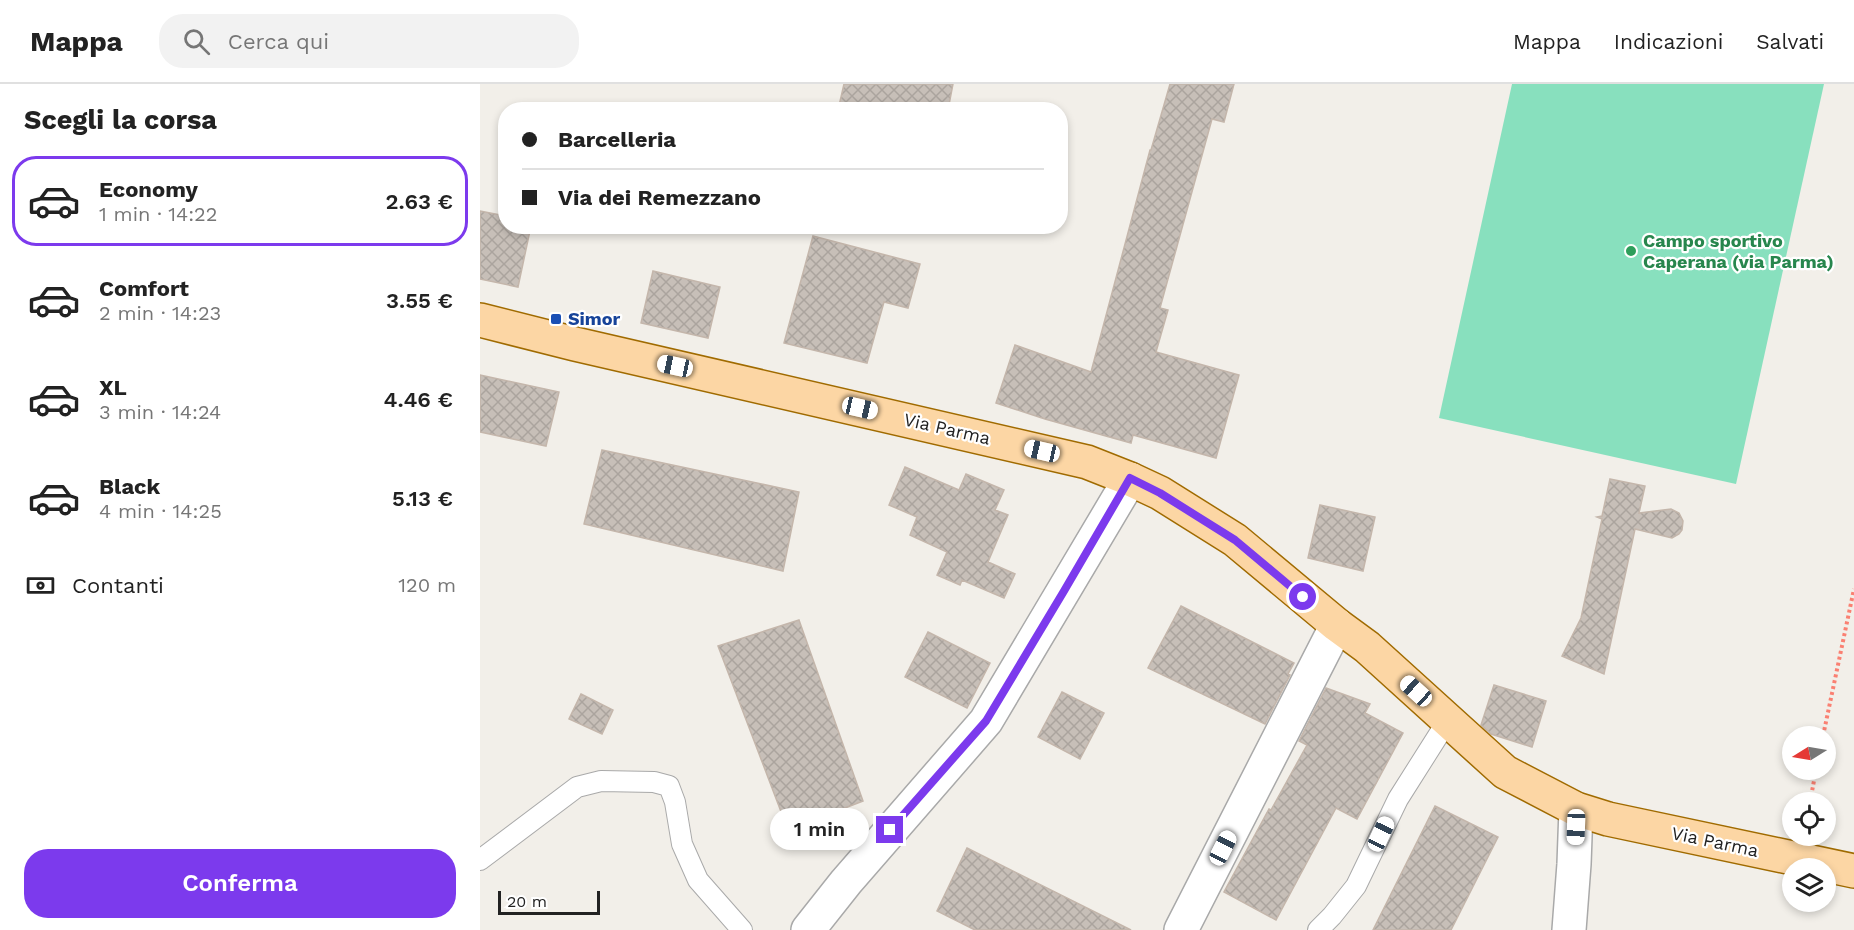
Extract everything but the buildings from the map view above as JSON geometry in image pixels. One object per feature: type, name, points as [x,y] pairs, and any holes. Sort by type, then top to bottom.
[{"type":"main road","name":"Via Parma","points":[[480,320],[1087,462],[1130,478],[1160,493],[1235,540],[1337,625],[1367,647],[1505,772],[1576,809],[1608,819],[1854,871]]},
{"type":"street","points":[[808,930],[853,874],[986,721],[1130,478]]},
{"type":"street","points":[[1181,930],[1337,625]]},
{"type":"street","points":[[1569,930],[1576,809]]},
{"type":"lane","points":[[1318,930],[1356,886],[1398,800],[1448,720]]},
{"type":"lane","points":[[480,860],[577,788],[601,781],[654,782],[669,786],[675,802],[682,844],[698,880],[742,930]]},
{"type":"path","points":[[1825,726],[1854,589]]},
{"type":"green space","name":"Campo sportivo Caperana (via Parma)","points":[[1512,84],[1824,84],[1736,484],[1439,418]]},
{"type":"place","name":"Campo sportivo Caperana (via Parma)","points":[[1631,251]]},
{"type":"place","name":"Simor","points":[[556,319]]},
{"type":"route","points":[[890,830],[986,721],[1130,478],[1160,493],[1235,540],[1303,597]]}]
